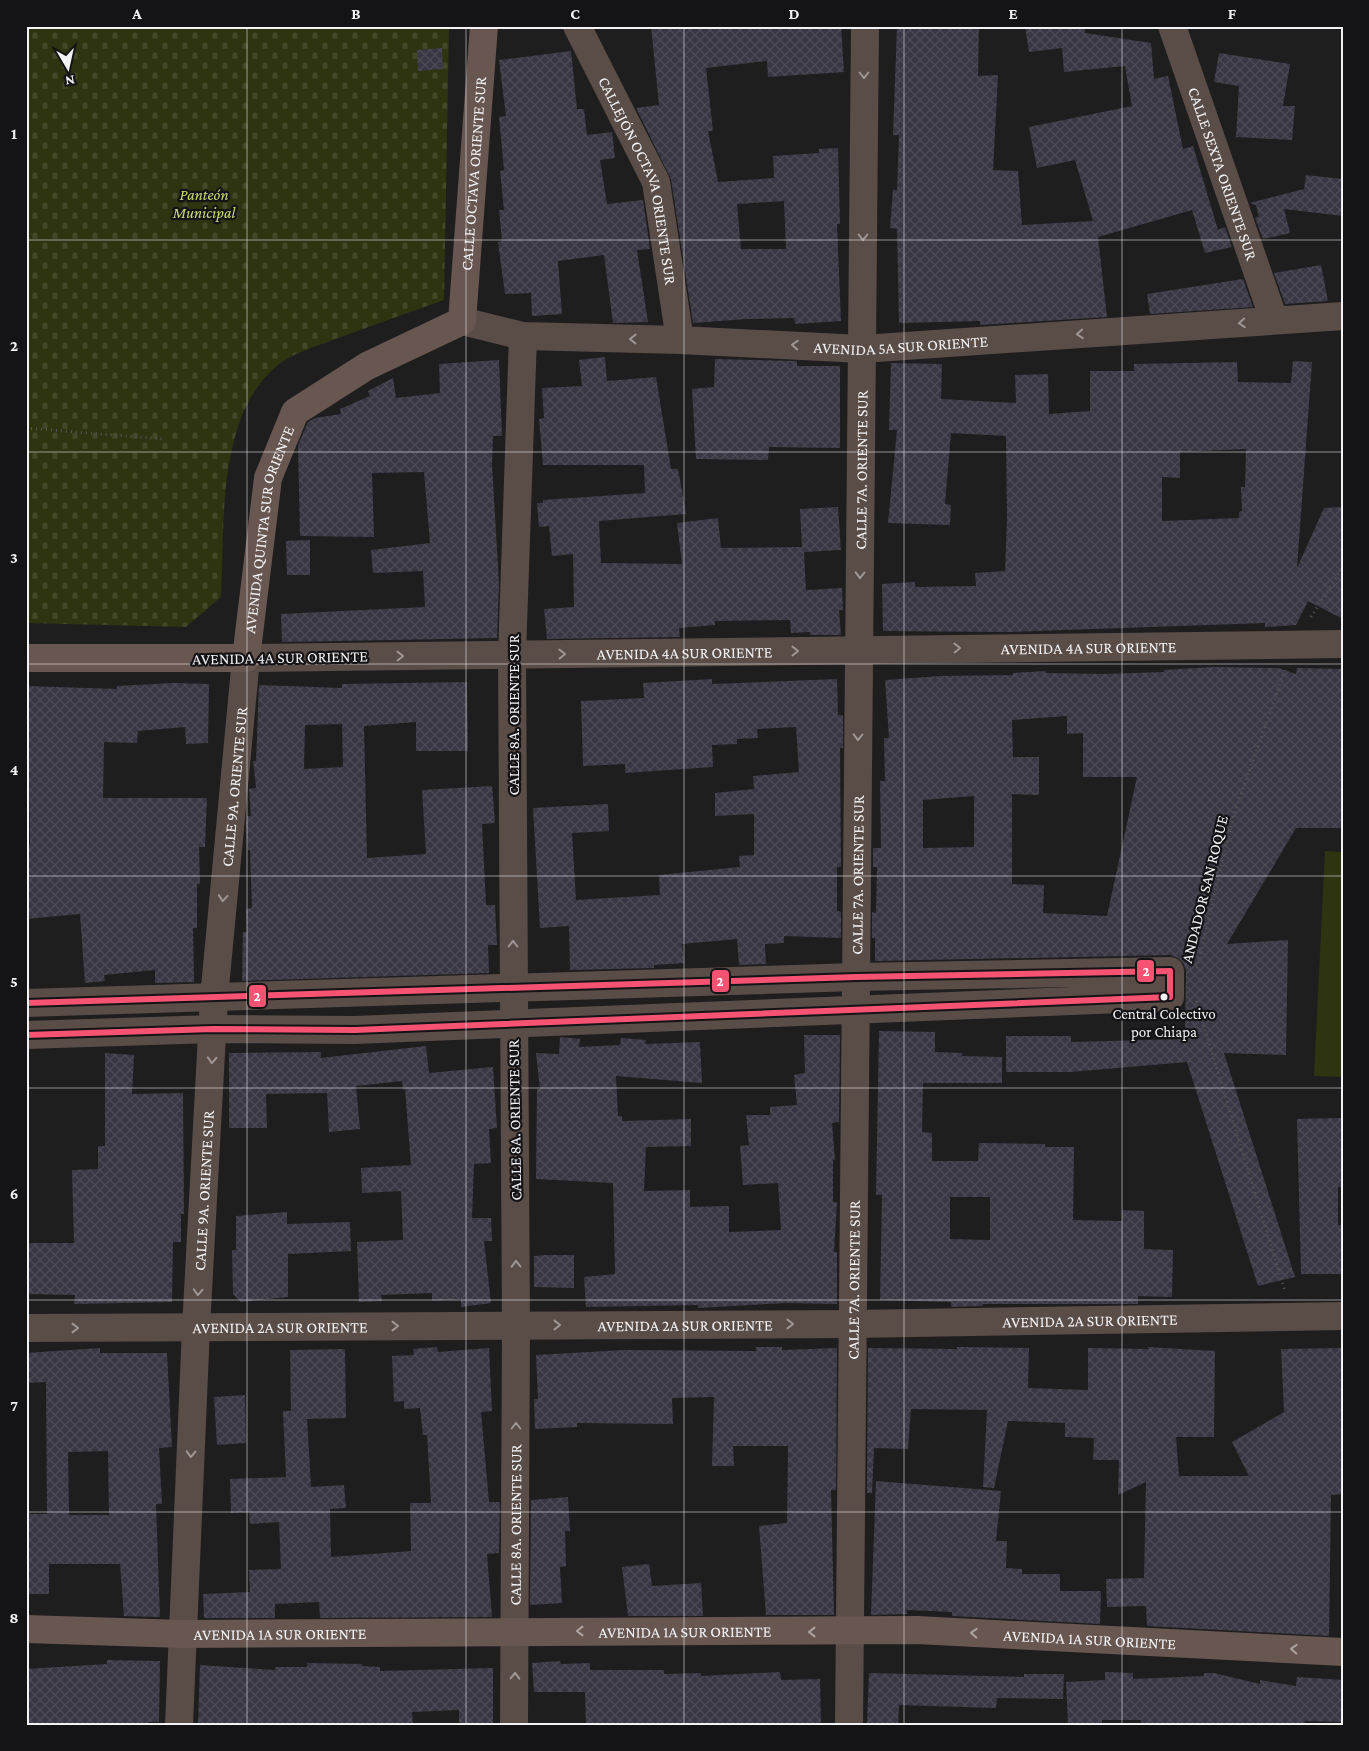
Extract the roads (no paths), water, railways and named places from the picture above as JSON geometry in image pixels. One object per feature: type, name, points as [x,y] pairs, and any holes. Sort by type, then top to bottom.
[{"type":"street","name":"CALLE OCTAVA ORIENTE SUR","points":[[462,321],[484,26]]},
{"type":"street","name":"CALLEJÓN OCTAVA ORIENTE SUR","points":[[577,26],[656,182],[680,340]]},
{"type":"street","name":"CALLE 7A. ORIENTE SUR","points":[[849,1725],[864,26]]},
{"type":"street","name":"CALLE SEXTA ORIENTE SUR","points":[[1172,26],[1274,320]]},
{"type":"street","name":"AVENIDA 5A SUR ORIENTE","points":[[462,321],[523,336],[680,340],[862,349],[1343,316]]},
{"type":"street","name":"AVENIDA QUINTA SUR ORIENTE","points":[[246,658],[268,478],[295,412],[367,366],[462,321]]},
{"type":"street","name":"CALLE 8A. ORIENTE SUR","points":[[514,1725],[516,1631],[516,1326],[512,654],[523,336]]},
{"type":"street","name":"AVENIDA 4A SUR ORIENTE","points":[[26,658],[246,658],[1343,644]]},
{"type":"street","name":"CALLE 9A. ORIENTE SUR","points":[[179,1725],[196,1328],[214,998],[246,658]]},
{"type":"street","points":[[26,1003],[856,977],[1170,971],[1170,997],[355,1030],[213,1029],[26,1034]]},
{"type":"street","name":"AVENIDA 2A SUR ORIENTE","points":[[26,1328],[853,1324],[1343,1316]]},
{"type":"street","name":"AVENIDA 1A SUR ORIENTE","points":[[26,1629],[183,1634],[516,1631],[850,1632],[917,1630],[1343,1652]]},
{"type":"place","name":"Central Colectivo por Chiapa","points":[[1164,997]]},
{"type":"park label","name":"Panteón Municipal","points":[[204,203]]}]
